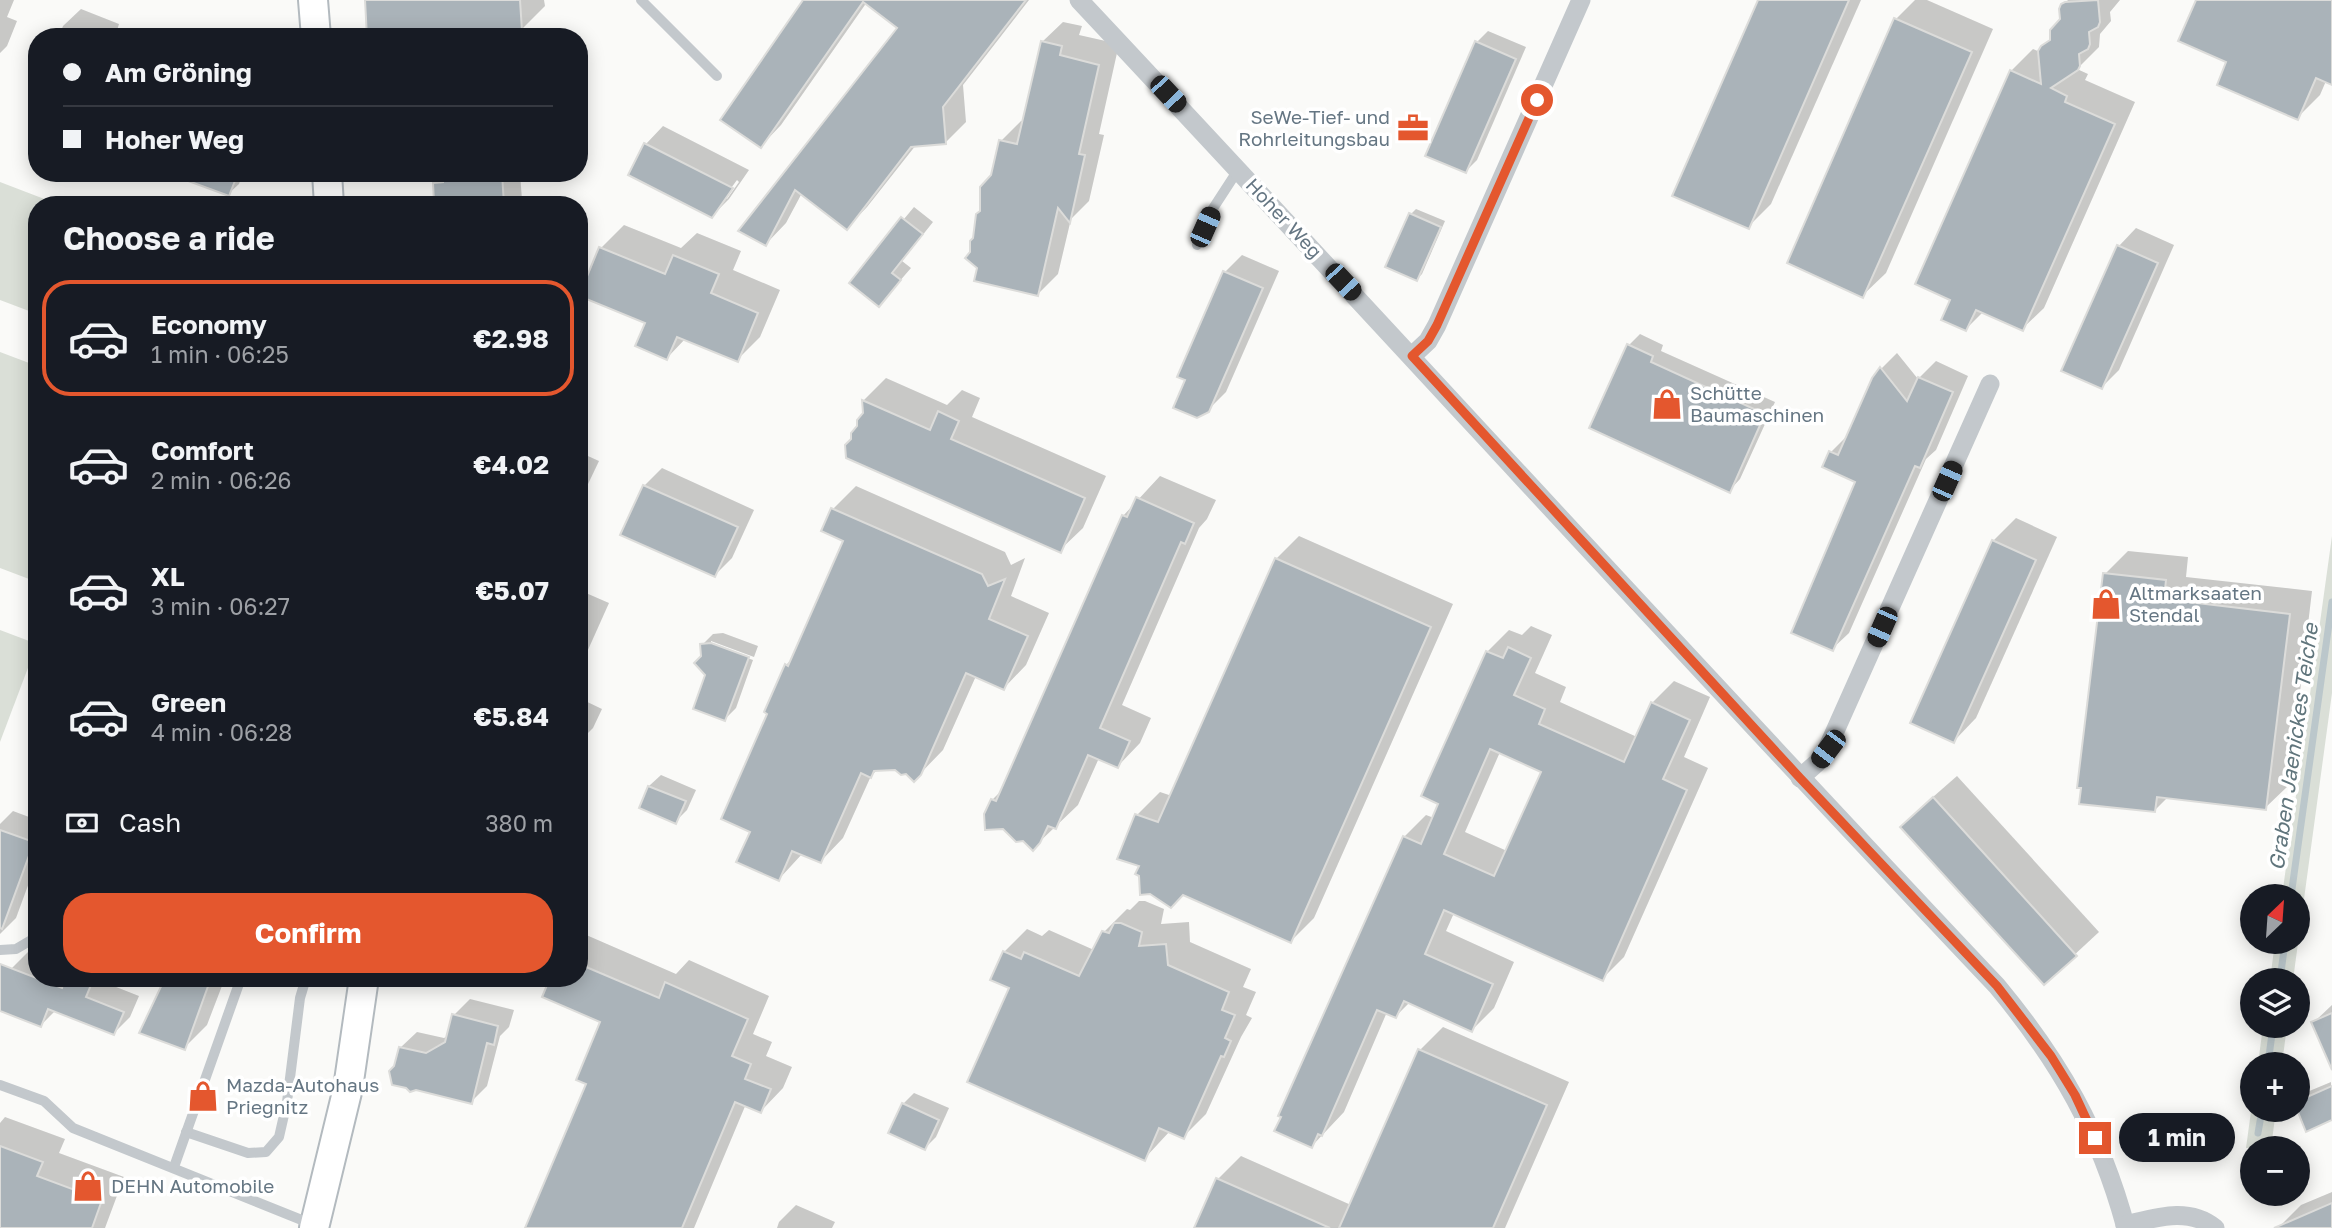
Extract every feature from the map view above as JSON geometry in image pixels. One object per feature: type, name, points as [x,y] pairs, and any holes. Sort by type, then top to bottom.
[{"type":"main road","points":[[313,0],[315,28]]},
{"type":"main road","points":[[314,1227],[348,1088],[363,987]]},
{"type":"street","name":"Hoher Weg","points":[[1079,0],[1412,356],[1800,778],[1997,986],[2026,1022],[2075,1095],[2099,1148],[2125,1226],[2162,1217],[2189,1215],[2215,1228]]},
{"type":"street","points":[[1412,356],[1428,341],[1437,325],[1581,0]]},
{"type":"street","points":[[1800,778],[1828,749],[1990,384]]},
{"type":"lane","points":[[641,0],[717,76]]},
{"type":"lane","points":[[1197,245],[1212,210],[1238,170]]},
{"type":"lane","points":[[0,950],[16,949],[28,942]]},
{"type":"lane","points":[[174,1167],[238,987]]},
{"type":"lane","points":[[186,1132],[248,1153],[266,1152],[279,1137],[287,1102],[303,987]]},
{"type":"lane","points":[[0,1085],[44,1101],[73,1128],[174,1167],[314,1227]]},
{"type":"shaded area","points":[[0,182],[37,196],[28,196],[28,311],[0,300]]},
{"type":"shaded area","points":[[0,352],[28,363],[28,579],[0,568]]},
{"type":"shaded area","points":[[2332,536],[2332,693],[2306,884],[2284,884]]},
{"type":"shaded area","points":[[0,630],[28,641],[28,668],[0,742]]},
{"type":"shaded area","points":[[2273,954],[2297,954],[2295,968],[2272,968]]},
{"type":"shaded area","points":[[2261,1038],[2285,1038],[2284,1052],[2260,1052]]},
{"type":"shaded area","points":[[2250,1122],[2274,1122],[2273,1136],[2248,1136]]},
{"type":"building","points":[[365,0],[520,0],[522,28],[367,28]]},
{"type":"building","points":[[803,0],[1026,0],[943,107],[946,144],[911,147],[847,230],[795,190],[766,246],[738,231],[897,28],[863,2],[761,148],[720,120]]},
{"type":"building","points":[[1758,0],[1849,0],[1749,229],[1672,196]]},
{"type":"building","points":[[2098,0],[2100,22],[2098,27],[2089,32],[2090,44],[2088,49],[2079,54],[2078,70],[2051,88],[2067,96],[2065,102],[2115,124],[2023,331],[1976,310],[1966,331],[1941,320],[1950,300],[1915,284],[2010,70],[2041,84],[2038,51],[2050,40],[2050,30],[2060,19],[2061,4]]},
{"type":"building","points":[[2196,0],[2332,0],[2332,85],[2316,78],[2298,120],[2217,85],[2226,62],[2178,41]]},
{"type":"building","points":[[1894,18],[1972,52],[1863,298],[1787,263]]},
{"type":"building","points":[[1041,41],[1062,46],[1060,55],[1099,65],[1079,154],[1085,155],[1070,223],[1058,208],[1038,296],[974,281],[977,268],[965,258],[970,252],[976,214],[980,211],[980,187],[991,175],[999,140],[1017,144]]},
{"type":"building","points":[[1475,41],[1516,59],[1466,173],[1425,156]]},
{"type":"building","points":[[644,143],[733,188],[712,218],[628,175]]},
{"type":"building","points":[[191,182],[234,182],[229,196]]},
{"type":"building","points":[[503,182],[503,196],[434,196],[433,183]]},
{"type":"building","points":[[1409,213],[1441,227],[1417,281],[1385,267]]},
{"type":"building","points":[[901,217],[923,234],[892,273],[901,280],[879,307],[849,283]]},
{"type":"building","points":[[2117,245],[2158,263],[2102,389],[2061,371]]},
{"type":"building","points":[[599,247],[665,274],[673,255],[719,274],[711,293],[758,313],[738,362],[677,337],[667,360],[635,346],[645,323],[588,300],[588,274]]},
{"type":"building","points":[[1223,271],[1263,288],[1209,412],[1197,418],[1173,408],[1185,380],[1177,377]]},
{"type":"building","points":[[1627,344],[1653,356],[1651,362],[1765,414],[1730,493],[1589,428]]},
{"type":"building","points":[[1880,367],[1907,401],[1918,377],[1953,392],[1920,468],[1915,466],[1833,651],[1791,633],[1855,482],[1822,467],[1829,451],[1838,455],[1872,378]]},
{"type":"building","points":[[862,400],[930,430],[938,411],[959,421],[951,439],[1085,498],[1061,553],[846,458],[845,445],[851,439],[857,420],[863,413]]},
{"type":"building","points":[[643,485],[738,527],[715,577],[620,535]]},
{"type":"building","points":[[1136,497],[1194,523],[1185,544],[1181,542],[1100,728],[1130,741],[1118,768],[1088,755],[1056,829],[1048,826],[1033,851],[1023,841],[1016,842],[1003,829],[985,830],[984,814],[991,799],[996,801],[1122,515],[1127,517]]},
{"type":"building","points":[[831,508],[982,574],[988,586],[1005,579],[989,619],[1028,636],[1004,690],[966,673],[921,775],[914,782],[906,774],[901,775],[895,770],[874,771],[871,778],[861,773],[821,863],[792,851],[779,881],[736,862],[750,832],[721,819],[767,714],[764,712],[785,664],[788,666],[843,541],[821,531]]},
{"type":"building","points":[[1992,540],[2036,560],[1954,743],[1910,723]]},
{"type":"building","points":[[1275,558],[1431,627],[1291,943],[1183,895],[1171,908],[1150,894],[1140,895],[1139,876],[1135,874],[1139,866],[1117,859],[1135,814],[1158,822]]},
{"type":"building","points":[[2103,573],[2166,580],[2164,599],[2290,614],[2266,810],[2157,797],[2155,812],[2079,804],[2081,788],[2077,788]]},
{"type":"building","points":[[711,643],[749,657],[725,721],[693,709],[705,675],[694,663],[701,656],[700,644]]},
{"type":"building","points":[[1508,647],[1531,658],[1514,695],[1545,709],[1539,724],[1624,762],[1651,702],[1690,720],[1663,779],[1687,790],[1603,981],[1444,910],[1425,954],[1493,984],[1472,1032],[1404,1001],[1396,1018],[1377,1010],[1322,1136],[1318,1134],[1312,1148],[1274,1131],[1281,1117],[1278,1116],[1403,836],[1421,844],[1438,804],[1421,796],[1486,651],[1503,658]],"holes":[[[1490,749],[1541,772],[1494,876],[1444,854]]]},
{"type":"building","points":[[648,786],[686,801],[676,824],[639,808]]},
{"type":"building","points":[[1933,797],[2077,956],[2044,985],[1900,827]]},
{"type":"building","points":[[0,830],[28,840],[28,858],[2,929]]},
{"type":"building","points":[[1114,923],[1121,923],[1142,932],[1139,946],[1166,944],[1168,965],[1229,992],[1222,1010],[1235,1015],[1225,1038],[1231,1041],[1224,1057],[1221,1056],[1184,1139],[1159,1128],[1145,1161],[967,1082],[1009,988],[990,980],[1003,951],[1021,959],[1024,952],[1079,976],[1102,931],[1109,933]]},
{"type":"building","points":[[0,964],[28,975],[28,987],[90,987],[86,997],[124,1012],[114,1035],[48,1009],[41,1027],[0,1011]]},
{"type":"building","points":[[588,968],[659,998],[665,982],[748,1019],[732,1056],[751,1064],[745,1079],[771,1089],[761,1113],[735,1102],[682,1228],[525,1228],[586,1084],[576,1080],[600,1022],[542,997],[546,987],[588,987]]},
{"type":"building","points":[[161,987],[208,987],[185,1050],[139,1033]]},
{"type":"building","points":[[2332,1013],[2332,1070],[2311,1022]]},
{"type":"building","points":[[452,1014],[498,1026],[494,1045],[487,1043],[472,1104],[416,1090],[410,1092],[406,1088],[392,1085],[389,1071],[394,1066],[399,1047],[426,1053],[445,1042]]},
{"type":"building","points":[[1418,1049],[1547,1105],[1493,1228],[1339,1228]]},
{"type":"building","points":[[2332,1086],[2332,1120],[2306,1132],[2302,1122],[2310,1122],[2310,1096]]},
{"type":"building","points":[[902,1103],[939,1120],[925,1150],[888,1133]]},
{"type":"building","points":[[0,1146],[43,1162],[37,1176],[102,1200],[92,1228],[0,1228]]},
{"type":"building","points":[[1216,1178],[1330,1228],[1194,1228]]},
{"type":"building","points":[[2332,1203],[2332,1228],[2274,1228]]},
{"type":"waterway","name":"Graben Jaenickes Teiche","points":[[2293,884],[2332,602]]},
{"type":"waterway","name":"Graben Jaenickes Teiche","points":[[2282,968],[2283,954]]},
{"type":"waterway","name":"Graben Jaenickes Teiche","points":[[2270,1052],[2271,1038]]},
{"type":"waterway","name":"Graben Jaenickes Teiche","points":[[2258,1133],[2260,1122]]},
{"type":"place","name":"SeWe-Tief- und Rohrleitungsbau","points":[[1413,128]]},
{"type":"place","name":"Schütte Baumaschinen","points":[[1667,404]]},
{"type":"place","name":"Altmarksaaten Stendal","points":[[2106,604]]},
{"type":"place","name":"Mazda-Autohaus Priegnitz","points":[[203,1096]]},
{"type":"place","name":"DEHN Automobile","points":[[88,1186]]},
{"type":"route","points":[[1537,100],[1437,325],[1428,341],[1412,356],[1800,778],[1997,986],[2051,1056],[2075,1095],[2095,1138]]}]
